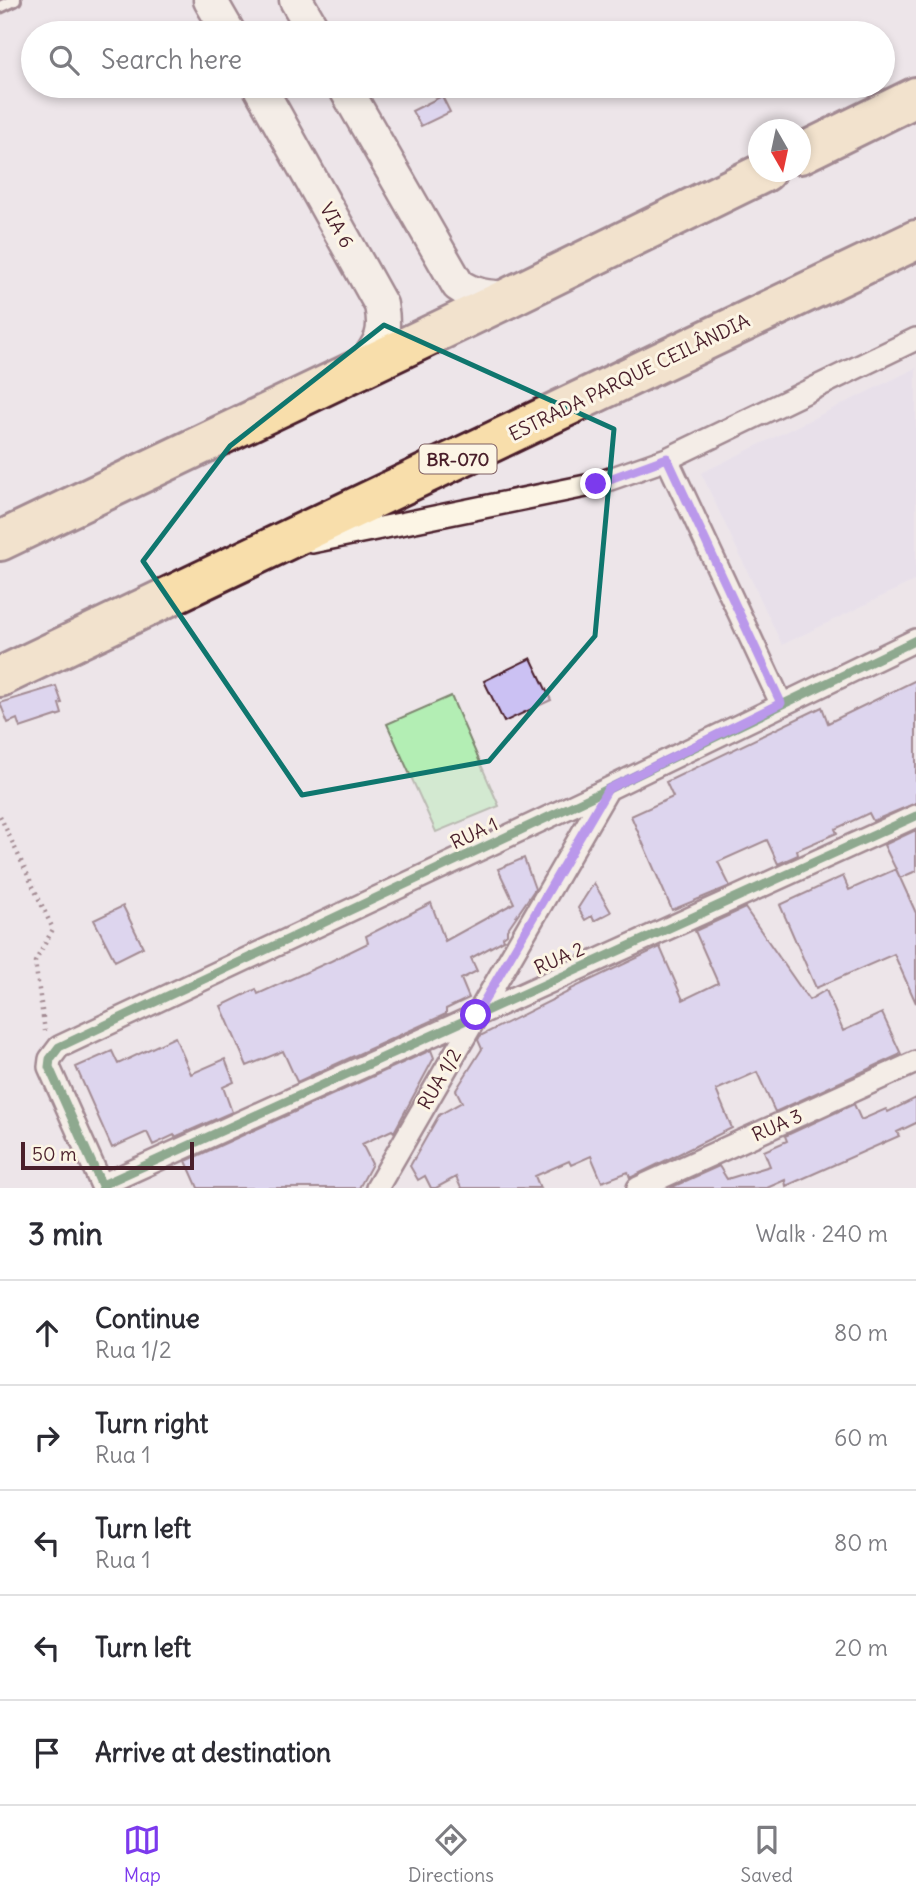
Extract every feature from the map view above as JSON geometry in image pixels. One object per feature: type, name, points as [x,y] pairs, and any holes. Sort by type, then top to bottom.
[{"type":"highway","points":[[811,149],[916,97]]},
{"type":"highway","points":[[0,541],[748,180]]},
{"type":"highway","name":"ESTRADA PARQUE CEILÂNDIA","points":[[0,677],[916,240]]},
{"type":"main road","points":[[211,0],[222,21]]},
{"type":"main road","points":[[296,0],[308,21]]},
{"type":"main road","name":"VIA 6","points":[[265,98],[381,305],[384,330],[376,349],[363,367]]},
{"type":"main road","points":[[351,98],[458,285],[467,292],[508,298]]},
{"type":"street","points":[[265,551],[596,484],[667,458],[916,339]]},
{"type":"street","points":[[667,458],[781,703]]},
{"type":"street","name":"RUA 1","points":[[50,1059],[59,1047],[608,789],[916,640]]},
{"type":"street","name":"RUA 1/2","points":[[377,1188],[608,789]]},
{"type":"street","name":"RUA 2","points":[[102,1186],[916,816]]},
{"type":"street","points":[[50,1059],[49,1066],[102,1186]]},
{"type":"street","name":"RUA 3","points":[[638,1188],[916,1062]]},
{"type":"lane","points":[[0,7],[15,0]]},
{"type":"path","points":[[0,816],[53,929],[35,962],[50,1059]]},
{"type":"highlighted area","points":[[384,325],[614,429],[595,636],[489,761],[302,795],[143,561],[230,446]]},
{"type":"shaded area","points":[[916,368],[916,580],[782,645],[701,473]]},
{"type":"green space","points":[[451,696],[499,806],[436,832],[387,724]]},
{"type":"building","points":[[443,98],[450,112],[421,126],[412,111]]},
{"type":"building","points":[[531,658],[551,700],[504,722],[484,681]]},
{"type":"building","points":[[916,680],[916,803],[873,821],[869,813],[835,829],[837,833],[797,850],[798,855],[778,864],[767,840],[718,862],[730,886],[672,910],[631,816],[673,797],[666,782],[822,707],[828,723]]},
{"type":"building","points":[[56,686],[62,703],[59,704],[62,714],[20,728],[17,719],[8,723],[0,703]]},
{"type":"building","points":[[916,830],[916,871],[900,878],[884,845]]},
{"type":"building","points":[[524,858],[535,889],[507,930],[504,940],[471,958],[477,971],[461,979],[469,998],[446,1009],[446,1014],[297,1082],[283,1051],[247,1066],[221,1006],[256,989],[258,994],[368,943],[366,936],[431,903],[445,941],[514,903],[498,869]]},
{"type":"building","points":[[896,869],[916,913],[916,1003],[894,954],[816,988],[780,905],[843,876],[849,890]]},
{"type":"building","points":[[594,883],[611,912],[594,921],[592,916],[585,920],[578,908]]},
{"type":"building","points":[[123,906],[143,947],[115,961],[94,920]]},
{"type":"building","points":[[745,908],[809,1000],[826,990],[843,1031],[882,1013],[901,1054],[775,1112],[757,1072],[716,1090],[732,1128],[630,1178],[628,1172],[602,1182],[591,1156],[571,1165],[569,1161],[535,1176],[540,1188],[461,1188],[456,1177],[431,1188],[425,1176],[418,1180],[410,1166],[439,1115],[462,1102],[456,1090],[482,1049],[478,1040],[480,1036],[660,947],[683,1000],[718,983],[695,931]]},
{"type":"building","points":[[175,1037],[191,1074],[225,1059],[234,1082],[223,1087],[232,1112],[153,1145],[147,1132],[112,1148],[76,1067],[112,1051],[118,1064]]},
{"type":"building","points":[[431,1050],[434,1058],[394,1132],[392,1130],[362,1144],[372,1164],[359,1188],[198,1188],[186,1161]]},
{"type":"building","points":[[916,1098],[916,1123],[897,1132],[899,1136],[786,1186],[785,1180],[767,1188],[670,1188],[719,1166],[727,1179],[770,1166],[764,1151],[787,1141],[785,1136],[854,1104],[861,1120],[886,1109],[888,1112]]},
{"type":"cycle path","points":[[103,1188],[49,1067],[50,1059],[59,1047],[608,789],[916,640]]},
{"type":"cycle path","points":[[102,1185],[916,816]]},
{"type":"route","points":[[476,1015],[608,789],[781,703],[667,458],[596,484]]}]
